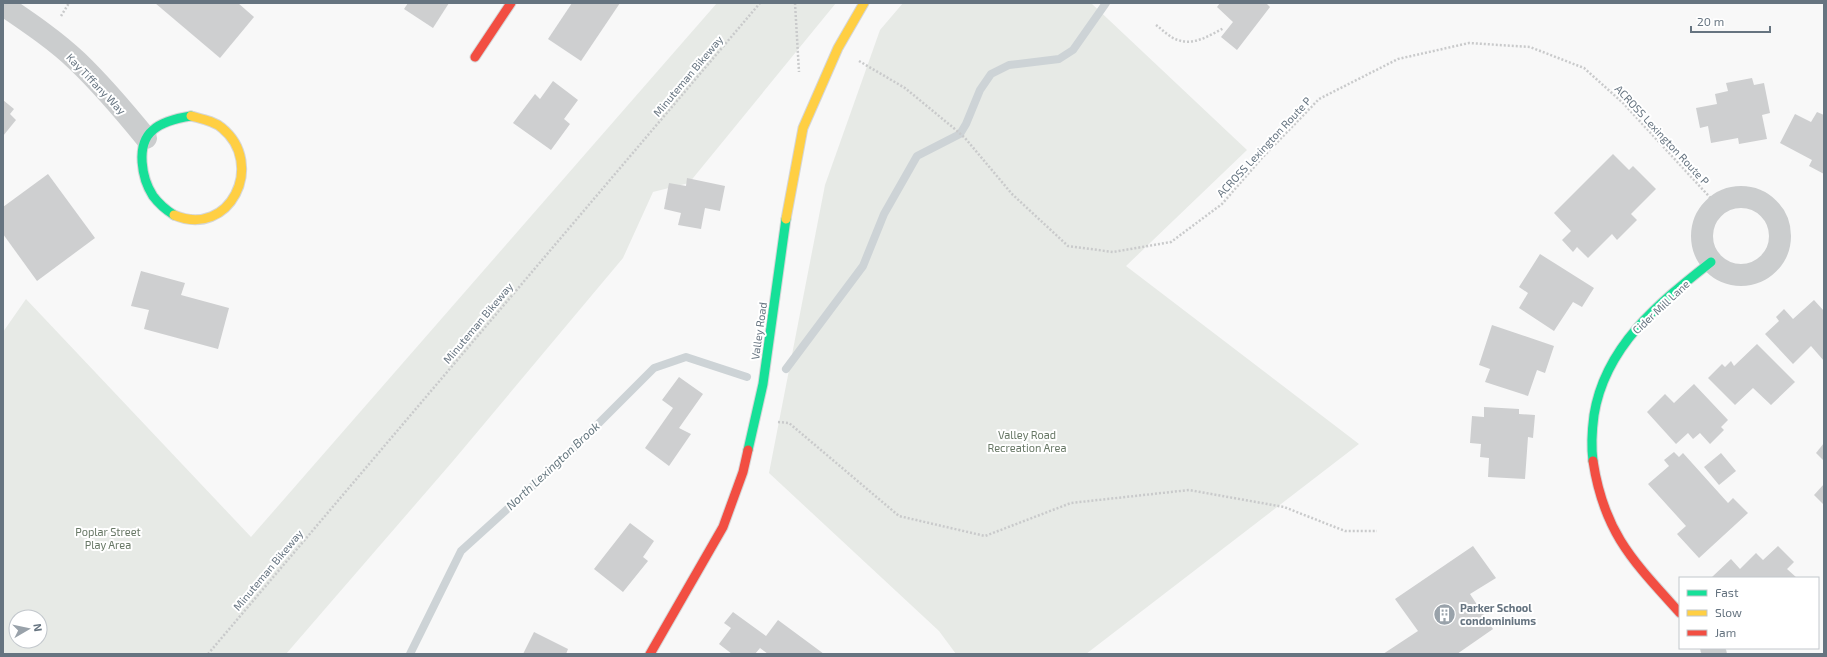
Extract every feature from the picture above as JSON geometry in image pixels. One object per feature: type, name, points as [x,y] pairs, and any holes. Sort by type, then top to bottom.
[{"type":"street","points":[[475,57],[511,3]]},
{"type":"street","name":"Valley Road","points":[[650,654],[723,527],[743,472],[756,420],[765,370],[785,226],[803,128],[838,48],[864,3]]},
{"type":"street","name":"Kay Tiffany Way","points":[[3,5],[76,60],[115,99],[146,138]]},
{"type":"street","points":[[190,116],[207,120],[222,128],[234,141],[240,156],[242,173],[238,190],[229,205],[215,216],[198,220],[181,220],[168,213],[148,188],[143,159],[146,138],[158,126],[174,119],[190,116]]},
{"type":"street","points":[[1741,197],[1761,203],[1771,212],[1779,227],[1779,245],[1772,260],[1758,271],[1750,274],[1733,275],[1724,272],[1711,262],[1702,246],[1702,227],[1710,211],[1717,205],[1732,198],[1741,197]]},
{"type":"street","name":"Cider Mill Lane","points":[[1679,612],[1633,561],[1617,537],[1598,492],[1592,462],[1592,429],[1599,395],[1611,366],[1621,348],[1653,311],[1711,262]]},
{"type":"path","name":"Minuteman Bikeway","points":[[208,654],[760,3]]},
{"type":"path","points":[[795,3],[800,76]]},
{"type":"path","points":[[1156,26],[1177,40],[1187,42],[1201,39],[1224,28]]},
{"type":"path","name":"ACROSS Lexington Route P","points":[[838,48],[905,88],[956,130],[965,138],[1012,194],[1068,246],[1113,252],[1171,242],[1222,204],[1261,159],[1319,99],[1398,59],[1469,43],[1530,47],[1584,68],[1623,103],[1717,205]]},
{"type":"path","points":[[756,420],[789,423],[899,516],[985,536],[1071,503],[1189,490],[1284,507],[1345,532],[1377,531]]},
{"type":"green space","name":"Poplar Street Play Area","points":[[717,3],[836,3],[689,183],[653,192],[623,258],[453,461],[286,654],[3,654],[3,332],[26,299],[251,537]]},
{"type":"green space","name":"Valley Road Recreation Area","points":[[903,3],[1091,3],[1247,150],[1126,266],[1359,444],[1086,654],[956,654],[939,631],[769,473],[825,185],[880,30]]},
{"type":"building","points":[[155,3],[238,3],[254,17],[220,58]]},
{"type":"building","points":[[408,3],[449,3],[433,28],[404,9]]},
{"type":"building","points":[[572,3],[620,3],[581,61],[548,39]]},
{"type":"building","points":[[1220,3],[1266,3],[1270,7],[1237,50],[1221,37],[1233,22],[1217,7]]},
{"type":"building","points":[[1752,78],[1754,85],[1764,83],[1770,113],[1762,115],[1767,139],[1739,144],[1738,138],[1711,143],[1708,126],[1700,128],[1696,108],[1717,104],[1715,94],[1728,91],[1726,83]]},
{"type":"building","points":[[553,81],[578,100],[564,119],[570,124],[551,150],[513,123],[535,94],[540,99]]},
{"type":"building","points":[[3,100],[14,109],[10,114],[16,120],[3,136]]},
{"type":"building","points":[[1817,112],[1824,115],[1824,174],[1809,166],[1812,160],[1780,143],[1795,114],[1811,122]]},
{"type":"building","points":[[1613,154],[1629,170],[1633,166],[1656,189],[1631,214],[1637,220],[1617,240],[1612,234],[1588,258],[1577,247],[1573,252],[1562,240],[1571,231],[1554,213]]},
{"type":"building","points":[[48,174],[95,238],[37,281],[3,234],[3,207]]},
{"type":"building","points":[[687,178],[725,186],[720,211],[705,208],[701,229],[678,225],[681,213],[664,209],[669,183],[686,186]]},
{"type":"building","points":[[1540,254],[1594,288],[1582,307],[1573,302],[1554,331],[1519,308],[1528,293],[1519,287]]},
{"type":"building","points":[[141,271],[185,283],[181,295],[229,308],[218,349],[144,329],[149,310],[131,306]]},
{"type":"building","points":[[1814,300],[1824,311],[1824,361],[1811,346],[1793,364],[1765,334],[1779,321],[1776,317],[1784,309],[1793,319]]},
{"type":"building","points":[[1492,325],[1554,346],[1545,373],[1537,370],[1528,396],[1485,382],[1490,369],[1479,365]]},
{"type":"building","points":[[1757,344],[1795,382],[1771,405],[1753,388],[1735,405],[1708,378],[1722,364],[1725,367],[1731,361],[1734,366]]},
{"type":"building","points":[[679,377],[703,394],[679,428],[691,434],[669,466],[645,448],[673,408],[662,400]]},
{"type":"building","points":[[1694,384],[1728,420],[1721,427],[1724,430],[1710,444],[1700,433],[1693,439],[1688,433],[1676,444],[1647,412],[1665,394],[1674,403]]},
{"type":"building","points":[[1484,407],[1519,409],[1519,414],[1535,415],[1533,438],[1528,437],[1525,479],[1488,477],[1489,458],[1480,457],[1481,444],[1470,443],[1472,416],[1484,417]]},
{"type":"building","points":[[1824,443],[1824,461],[1816,453]]},
{"type":"building","points":[[1674,452],[1679,457],[1683,453],[1728,503],[1733,498],[1748,513],[1699,558],[1677,534],[1686,526],[1648,484],[1669,466],[1664,460]]},
{"type":"building","points":[[1721,453],[1736,471],[1719,485],[1704,467]]},
{"type":"building","points":[[1824,484],[1824,505],[1814,495]]},
{"type":"building","points":[[630,523],[654,541],[643,557],[648,561],[623,592],[594,569]]},
{"type":"building","name":"Parker School condominiums","points":[[1473,546],[1496,578],[1470,594],[1493,629],[1457,654],[1383,654],[1418,631],[1395,599]]},
{"type":"building","points":[[1778,546],[1794,562],[1787,569],[1796,577],[1712,577],[1731,559],[1740,569],[1756,553],[1763,560]]},
{"type":"building","points":[[733,612],[766,636],[778,620],[824,654],[768,654],[760,648],[755,654],[732,654],[719,644],[731,628],[724,623]]},
{"type":"building","points":[[534,632],[568,649],[566,654],[523,654]]},
{"type":"waterway","name":"North Lexington Brook","points":[[786,369],[863,266],[884,214],[917,156],[960,134],[966,124],[980,90],[991,74],[1009,65],[1059,59],[1073,50],[1106,3]]},
{"type":"waterway","name":"North Lexington Brook","points":[[410,654],[461,551],[566,456],[654,368],[686,357],[747,377]]},
{"type":"traffic: fast","points":[[174,215],[158,202],[149,189],[143,172],[142,153],[147,136],[153,130],[161,124],[171,120],[191,116]]},
{"type":"traffic: fast","points":[[748,450],[763,384],[786,219]]},
{"type":"traffic: fast","points":[[1593,461],[1592,438],[1594,415],[1600,390],[1622,347],[1654,310],[1711,262]]},
{"type":"traffic: slow","points":[[786,219],[803,128],[838,48],[864,3]]},
{"type":"traffic: slow","points":[[174,215],[194,220],[211,217],[225,208],[236,194],[241,178],[241,160],[235,143],[219,126],[208,120],[191,116]]},
{"type":"traffic: jam","points":[[475,57],[511,3]]},
{"type":"traffic: jam","points":[[650,654],[723,527],[743,472],[748,450]]},
{"type":"traffic: jam","points":[[1593,461],[1598,486],[1613,527],[1635,561],[1679,612]]},
{"type":"place","name":"Parker School condominiums","points":[[1445,614]]}]
